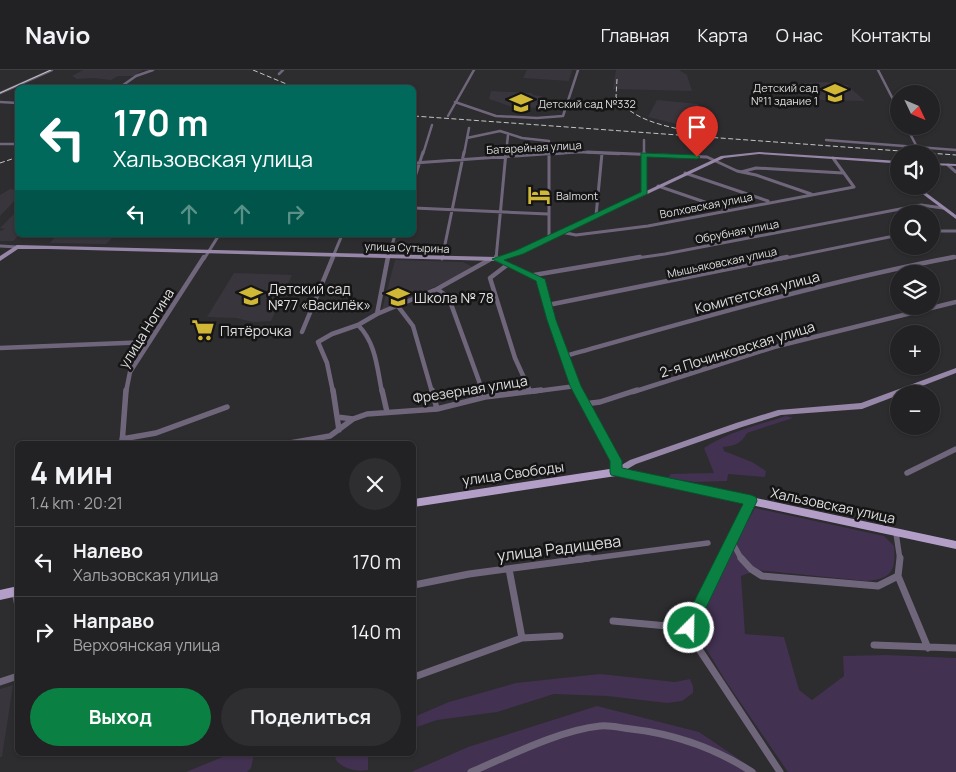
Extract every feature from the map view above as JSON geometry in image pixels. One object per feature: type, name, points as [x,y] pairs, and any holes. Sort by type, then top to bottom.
[{"type":"main road","name":"Хальзовская улица","points":[[616,472],[956,546]]},
{"type":"main road","name":"улица Свободы","points":[[416,503],[616,472]]},
{"type":"main road","points":[[0,595],[15,591]]},
{"type":"street","points":[[0,92],[46,70]]},
{"type":"street","points":[[17,85],[52,70]]},
{"type":"street","points":[[122,85],[136,76],[153,70]]},
{"type":"street","points":[[279,74],[283,70]]},
{"type":"street","points":[[448,116],[474,70]]},
{"type":"street","points":[[455,102],[496,116],[537,118],[563,116],[568,107],[578,70]]},
{"type":"street","points":[[878,70],[890,93]]},
{"type":"street","points":[[0,92],[15,86]]},
{"type":"street","points":[[0,102],[15,104]]},
{"type":"street","points":[[416,174],[432,125]]},
{"type":"street","points":[[442,259],[469,128]]},
{"type":"street","points":[[467,138],[500,131],[508,135],[549,141],[549,238]]},
{"type":"street","points":[[508,135],[496,259],[540,279],[551,320],[576,386],[616,461],[616,472]]},
{"type":"street","points":[[644,140],[644,193]]},
{"type":"street","points":[[826,140],[891,145]]},
{"type":"street","points":[[0,144],[15,144]]},
{"type":"street","points":[[940,149],[956,150]]},
{"type":"street","name":"Батарейная улица","points":[[416,162],[578,152],[707,157],[741,172],[803,194]]},
{"type":"street","points":[[596,216],[602,153]]},
{"type":"street","name":"улица Сутырина","points":[[17,247],[488,260],[520,252],[685,173],[716,160],[738,154],[759,153],[890,161]]},
{"type":"street","points":[[833,158],[843,173]]},
{"type":"street","points":[[940,165],[956,165]]},
{"type":"street","points":[[948,165],[956,172]]},
{"type":"street","points":[[741,172],[756,168],[843,173]]},
{"type":"street","points":[[685,173],[769,202]]},
{"type":"street","name":"Волховская улица","points":[[561,232],[576,236],[648,226],[803,194],[854,186],[843,173]]},
{"type":"street","points":[[658,186],[728,210]]},
{"type":"street","points":[[926,195],[956,217]]},
{"type":"street","name":"Обрубная улица","points":[[534,275],[598,263],[665,254],[921,205],[943,208]]},
{"type":"street","points":[[416,208],[548,214]]},
{"type":"street","points":[[940,231],[956,231]]},
{"type":"street","name":"улица Ногина","points":[[122,441],[128,377],[219,237]]},
{"type":"street","points":[[302,332],[341,237]]},
{"type":"street","points":[[377,314],[388,257],[395,237]]},
{"type":"street","name":"Мышьяковская улица","points":[[548,305],[890,237]]},
{"type":"street","points":[[0,246],[17,247]]},
{"type":"street","points":[[0,258],[17,247]]},
{"type":"street","name":"Комитетская улица","points":[[565,356],[892,269],[956,257]]},
{"type":"street","points":[[340,430],[331,373],[326,356],[318,342],[332,334],[358,325],[397,305],[437,289],[488,260]]},
{"type":"street","points":[[507,265],[490,278],[515,358],[530,391]]},
{"type":"street","points":[[437,289],[446,296],[451,304],[485,397]]},
{"type":"street","name":"2-я Починковская улица","points":[[584,404],[607,400],[774,346],[956,302]]},
{"type":"street","points":[[397,305],[413,326],[438,409]]},
{"type":"street","points":[[358,325],[367,334],[372,344],[387,412]]},
{"type":"street","points":[[0,348],[149,342]]},
{"type":"street","points":[[616,472],[632,462],[781,412],[862,406],[956,370]]},
{"type":"street","name":"Фрезерная улица","points":[[301,441],[330,436],[353,419],[367,414],[438,409],[485,397],[576,386]]},
{"type":"street","points":[[126,441],[156,433],[227,407]]},
{"type":"street","points":[[337,417],[353,419]]},
{"type":"street","points":[[907,473],[956,449]]},
{"type":"street","points":[[751,501],[689,628],[693,640],[780,772]]},
{"type":"street","points":[[896,533],[901,563],[898,576],[928,648]]},
{"type":"street","points":[[731,540],[737,556],[748,569],[762,576],[878,586],[898,576]]},
{"type":"street","name":"улица Радищева","points":[[416,585],[509,568],[708,543]]},
{"type":"street","points":[[509,568],[522,638]]},
{"type":"street","points":[[613,621],[689,628]]},
{"type":"street","points":[[416,676],[522,638],[560,636]]},
{"type":"street","points":[[874,645],[956,648]]},
{"type":"street","points":[[0,682],[15,677]]},
{"type":"street","points":[[471,772],[538,744],[598,726],[655,731],[707,748],[752,772]]},
{"type":"shaded area","points":[[83,70],[143,70],[134,76],[118,76],[111,80],[77,79],[72,76]]},
{"type":"shaded area","points":[[527,70],[572,70],[569,81],[523,78]]},
{"type":"shaded area","points":[[616,70],[679,70],[687,75],[692,91],[613,89]]},
{"type":"shaded area","name":"Детский сад №11 здание 1","points":[[826,82],[847,85],[865,101],[821,100],[804,83]]},
{"type":"shaded area","name":"Детский сад №332","points":[[491,91],[532,93],[533,95],[542,96],[539,108],[512,107],[489,99]]},
{"type":"shaded area","points":[[657,100],[698,104],[706,131],[648,117]]},
{"type":"shaded area","points":[[10,189],[15,190],[15,200],[0,216],[0,195]]},
{"type":"shaded area","points":[[15,213],[15,237],[17,237],[13,241],[0,241],[0,231],[5,229],[0,228]]},
{"type":"shaded area","points":[[54,237],[113,237],[106,244],[50,243]]},
{"type":"shaded area","name":"Школа № 78","points":[[395,260],[463,262],[473,267],[441,284],[382,310]]},
{"type":"shaded area","name":"Детский сад №77 «Василёк»","points":[[234,273],[292,275],[271,321],[253,322],[236,318],[207,317]]},
{"type":"shaded area","points":[[786,416],[793,418],[747,433],[737,444],[723,447],[724,451],[752,462],[766,471],[765,477],[728,474],[727,481],[695,482],[668,478],[671,474],[714,473],[704,448],[733,433]]},
{"type":"shaded area","points":[[755,508],[884,536],[894,546],[893,568],[887,576],[875,580],[866,581],[757,570],[741,576],[745,634],[784,637],[799,690],[812,700],[844,676],[843,656],[887,655],[956,658],[956,772],[788,772],[725,680],[701,640],[697,625],[728,556]]},
{"type":"shaded area","points":[[600,674],[675,682],[690,679],[693,693],[682,701],[667,703],[607,696],[554,694],[497,712],[437,720],[416,727],[416,716],[449,702],[516,683]]},
{"type":"shaded area","points":[[13,685],[2,757],[0,757],[0,689]]},
{"type":"shaded area","points":[[597,706],[699,732],[758,772],[411,772],[468,747]]},
{"type":"shaded area","points":[[225,756],[254,756],[251,768],[247,772],[186,772]]},
{"type":"shaded area","points":[[337,756],[368,756],[368,770],[359,771],[345,767],[335,758]]},
{"type":"tram line","points":[[18,85],[51,70]]},
{"type":"tram line","points":[[0,93],[15,86]]},
{"type":"railway","points":[[253,70],[289,85]]},
{"type":"railway","points":[[617,79],[616,97],[631,111],[648,120],[688,131]]},
{"type":"railway","points":[[416,116],[956,155]]},
{"type":"railway","points":[[0,163],[15,158]]},
{"type":"place","name":"Детский сад №11 здание 1","points":[[835,93]]},
{"type":"place","name":"Детский сад №332","points":[[521,103]]},
{"type":"place","name":"Balmont","points":[[539,195]]},
{"type":"place","name":"Детский сад №77 «Василёк»","points":[[251,296]]},
{"type":"place","name":"Школа № 78","points":[[398,297]]},
{"type":"place","name":"Пятёрочка","points":[[203,330]]},
{"type":"route","points":[[689,628],[691,620],[751,501],[616,472],[616,461],[576,386],[551,320],[540,279],[496,259],[520,252],[644,193],[643,155],[697,157]]}]
